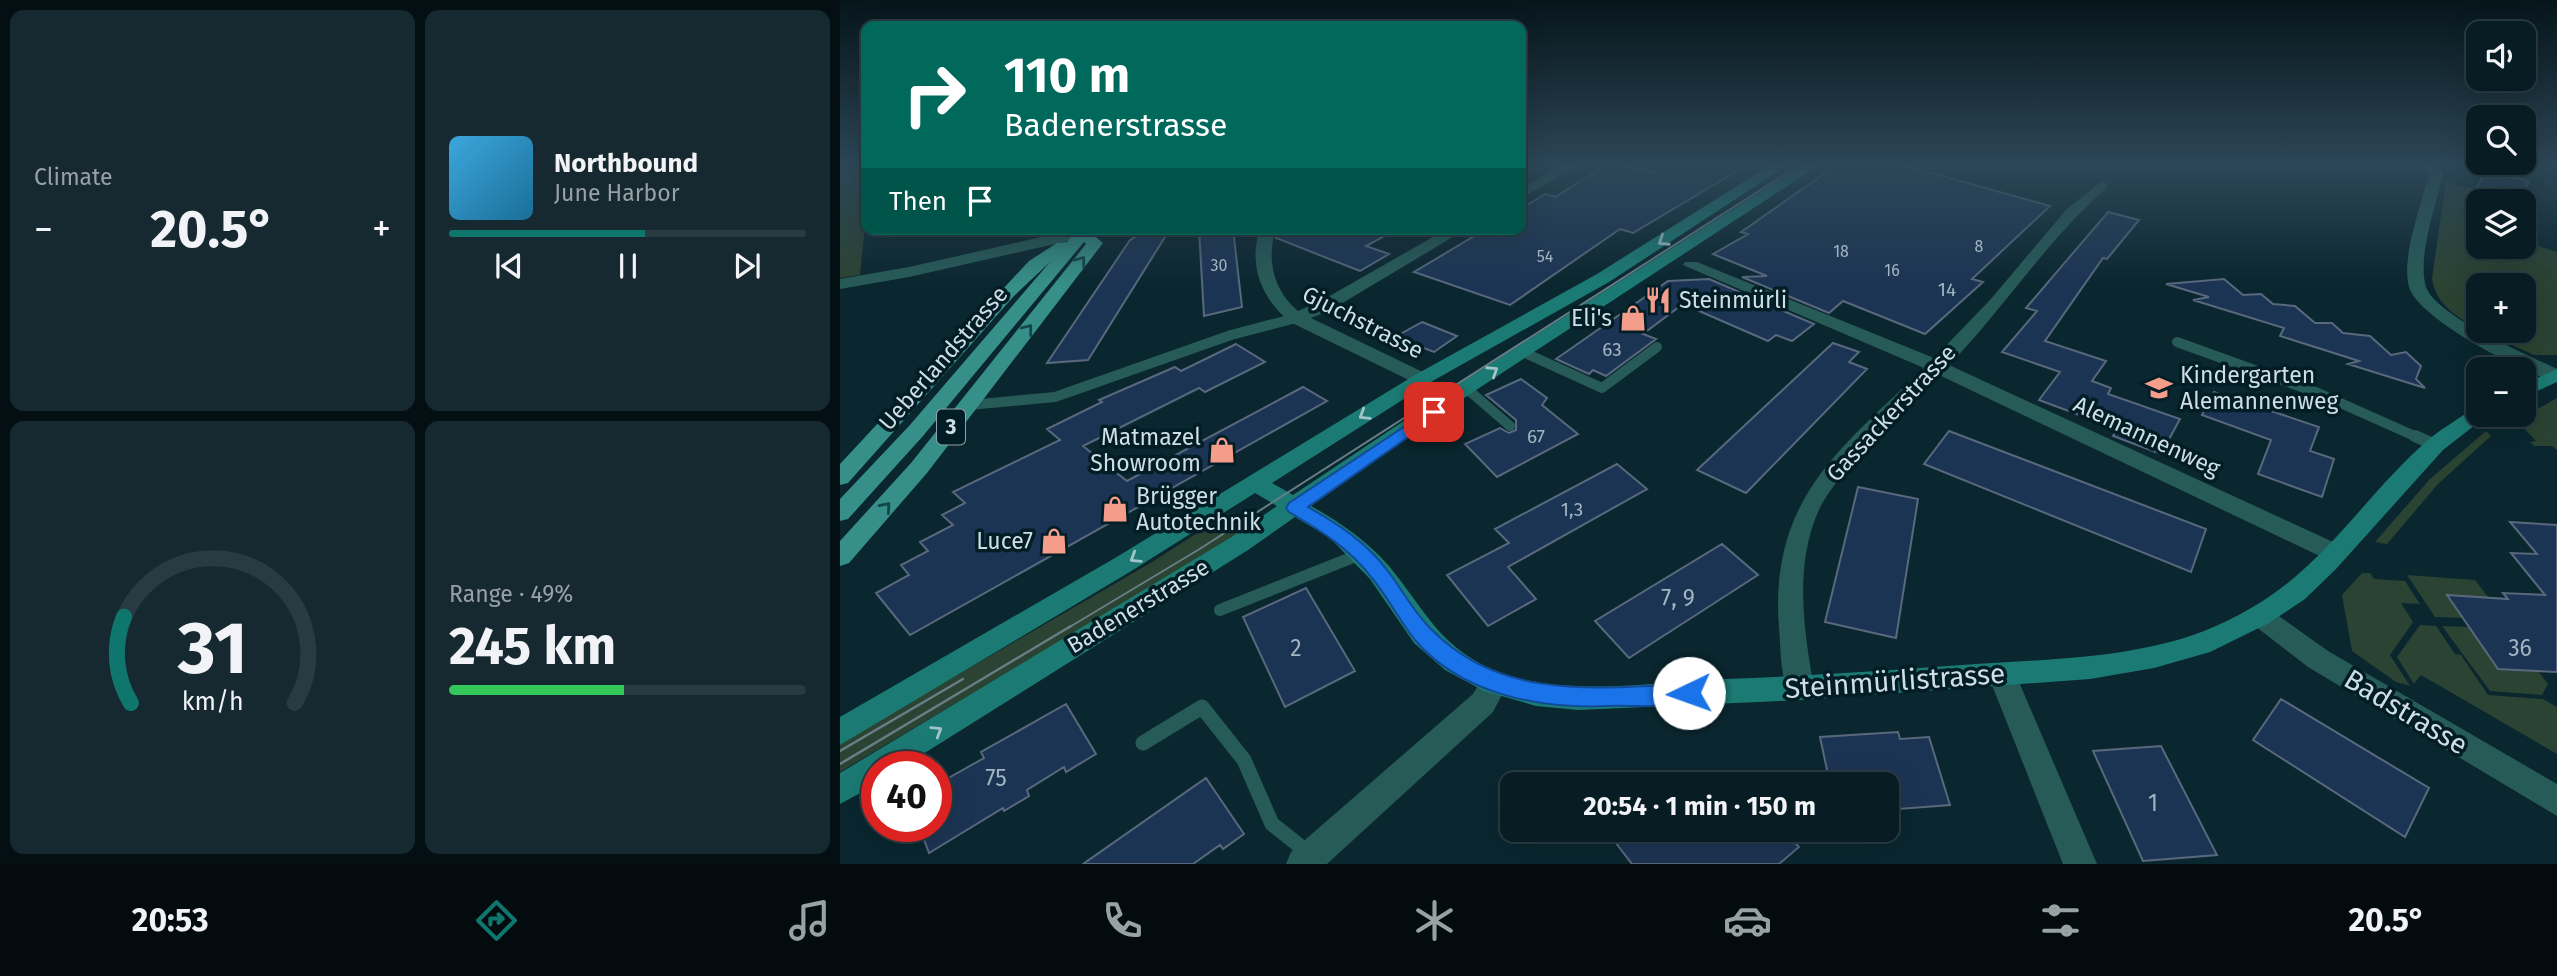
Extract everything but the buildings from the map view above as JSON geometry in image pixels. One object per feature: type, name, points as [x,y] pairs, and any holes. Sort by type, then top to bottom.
[{"type":"main road","name":"Badenerstrasse","points":[[840,732],[1255,483],[1422,379],[1603,278],[1719,204]]},
{"type":"main road","name":"Badenerstrasse","points":[[904,751],[1295,508],[1466,388],[1752,204]]},
{"type":"main road","name":"Ueberlandstrasse","points":[[840,478],[1035,264],[1078,235]]},
{"type":"main road","name":"Ueberlandstrasse","points":[[840,513],[916,431],[1081,235]]},
{"type":"main road","name":"Ueberlandstrasse","points":[[840,557],[919,468],[1095,243],[1088,235]]},
{"type":"main road","points":[[2536,385],[2557,375]]},
{"type":"main road","points":[[1422,379],[1466,388]]},
{"type":"main road","name":"Steinmürlistrasse","points":[[1255,483],[1338,533],[1379,572],[1423,635],[1455,663],[1494,683],[1536,694],[1578,698],[1800,688],[2090,668],[2154,657],[2210,641],[2260,616],[2296,592],[2435,445],[2466,423]]},
{"type":"main road","name":"Badenerstrasse","points":[[840,790],[861,777]]},
{"type":"street","name":"Gassackerstrasse","points":[[1800,688],[1790,629],[1791,575],[1806,513],[1822,487],[1996,304],[2054,228],[2080,204]]},
{"type":"street","points":[[2430,204],[2417,272],[2418,290],[2425,300],[2456,325],[2557,375]]},
{"type":"street","points":[[840,284],[1066,235]]},
{"type":"street","name":"Gjuchstrasse","points":[[1266,235],[1268,284],[1281,307],[1296,318],[1422,379]]},
{"type":"street","points":[[1296,318],[1325,306],[1449,235]]},
{"type":"street","name":"Alemannenweg","points":[[1691,265],[1936,366],[2335,553]]},
{"type":"street","name":"Badstrasse","points":[[2260,616],[2318,659],[2557,801]]},
{"type":"street","points":[[2002,675],[2080,864]]},
{"type":"street","points":[[1308,860],[1483,703],[1494,683]]},
{"type":"lane","points":[[968,405],[1055,397],[1231,335],[1296,318]]},
{"type":"lane","points":[[2177,342],[2318,393],[2435,445]]},
{"type":"lane","points":[[1523,352],[1602,388],[1657,347]]},
{"type":"lane","points":[[1466,388],[1510,426]]},
{"type":"lane","points":[[1220,610],[1361,554]]},
{"type":"lane","points":[[1143,743],[1202,707],[1244,760],[1272,824],[1308,860]]},
{"type":"green space","points":[[840,204],[861,204],[861,235],[864,235],[860,275],[840,278]]},
{"type":"green space","points":[[2443,204],[2466,204],[2463,212],[2466,213],[2466,259],[2536,259],[2536,246],[2557,252],[2557,355],[2534,355],[2508,343],[2536,343],[2536,273],[2466,273],[2466,321],[2448,309],[2434,287],[2432,278]]},
{"type":"green space","points":[[2557,398],[2557,450],[2552,446],[2534,446],[2530,442],[2536,441],[2523,427],[2536,427],[2536,410]]},
{"type":"green space","points":[[2486,431],[2491,436],[2438,484],[2387,544],[2375,542],[2430,479]]},
{"type":"green space","points":[[1234,513],[1251,523],[1245,531],[875,751],[861,751],[861,760],[840,772],[840,743],[1152,562],[1227,514]]},
{"type":"green space","points":[[2362,573],[2370,573],[2374,579],[2405,581],[2420,604],[2401,603],[2413,622],[2390,655],[2410,686],[2396,682],[2352,651],[2342,595]]},
{"type":"green space","points":[[2407,575],[2475,580],[2489,598],[2448,596],[2463,618],[2435,617]]},
{"type":"green space","points":[[2420,625],[2436,626],[2455,654],[2461,655],[2488,695],[2543,699],[2557,707],[2557,754],[2421,675],[2414,684],[2397,657]]},
{"type":"green space","points":[[2442,626],[2469,627],[2498,669],[2538,671],[2548,684],[2542,695],[2490,691]]},
{"type":"tram line","points":[[1068,628],[1198,550],[1738,204]]},
{"type":"tram line","points":[[840,764],[1071,626]]},
{"type":"tram line","points":[[840,751],[963,679]]},
{"type":"place","name":"Steinmürli","points":[[1658,300]]},
{"type":"place","name":"Eli's","points":[[1633,318]]},
{"type":"place","name":"Kindergarten Alemannenweg","points":[[2159,388]]},
{"type":"place","name":"Matmazel Showroom","points":[[1222,450]]},
{"type":"place","name":"Brügger Autotechnik","points":[[1115,509]]},
{"type":"place","name":"Luce7","points":[[1054,541]]},
{"type":"route","points":[[1434,412],[1295,508],[1338,533],[1361,554],[1379,572],[1423,635],[1455,663],[1494,683],[1536,694],[1578,698],[1689,693]]}]
